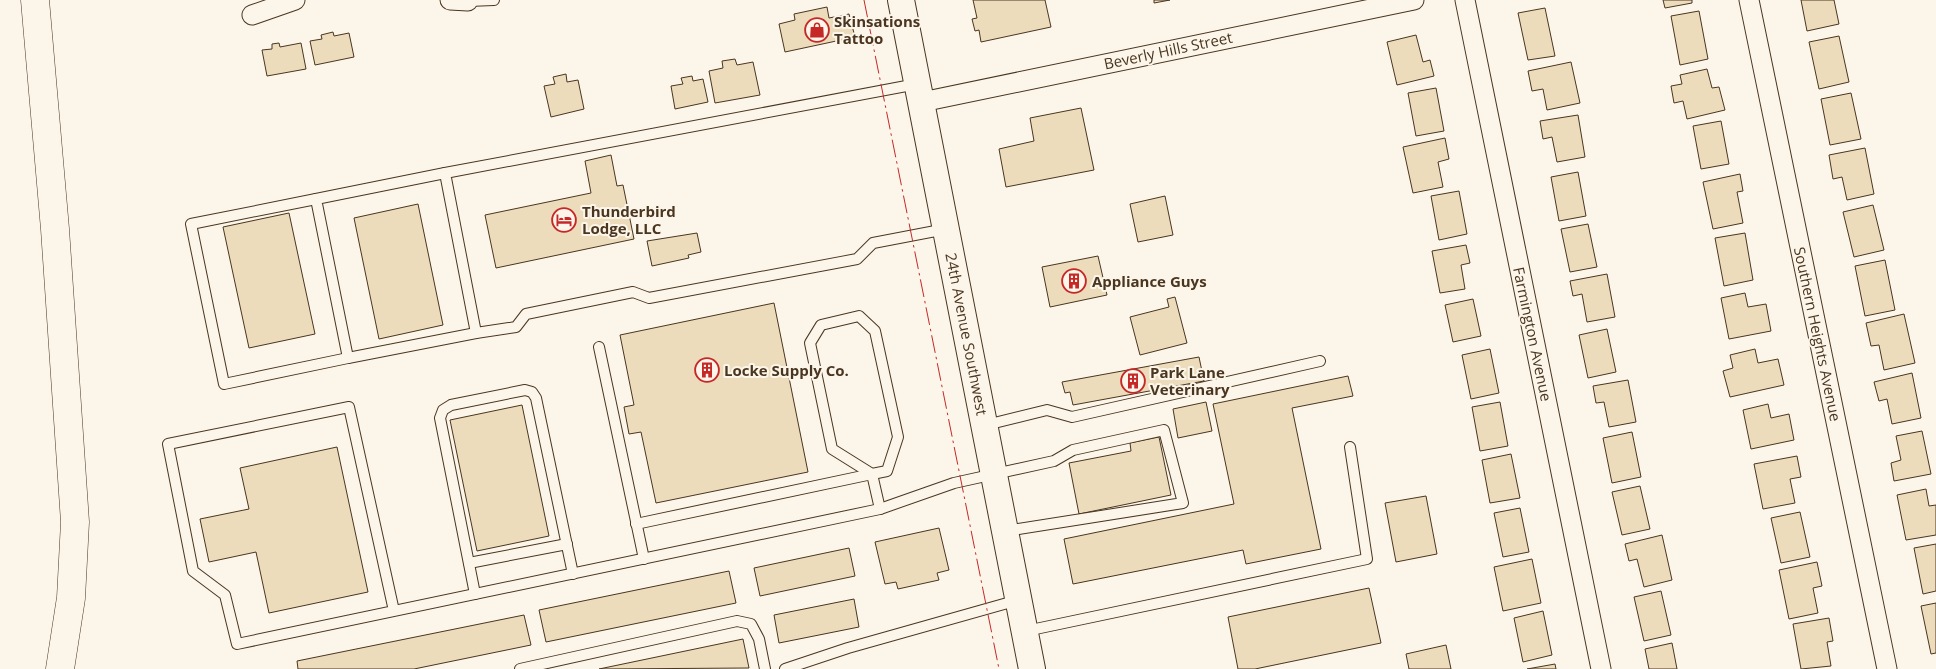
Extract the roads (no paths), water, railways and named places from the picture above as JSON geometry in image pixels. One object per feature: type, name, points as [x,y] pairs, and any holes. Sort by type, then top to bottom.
[{"type":"highway","points":[[35,0],[56,239],[75,522],[71,598],[60,669]]},
{"type":"main road","name":"24th Avenue Southwest","points":[[901,0],[1032,669]]},
{"type":"street","points":[[252,15],[295,0]]},
{"type":"street","points":[[450,0],[468,1]]},
{"type":"street","name":"Beverly Hills Street","points":[[920,93],[1414,0]]},
{"type":"street","name":"Farmington Avenue","points":[[1465,0],[1601,669]]},
{"type":"street","name":"Southern Heights Avenue","points":[[1749,0],[1887,669]]},
{"type":"lane","points":[[468,1],[494,0]]},
{"type":"lane","points":[[920,93],[445,173],[191,224],[224,384],[476,333],[516,327],[526,314],[633,292],[649,298],[857,259],[873,243],[946,228]]},
{"type":"lane","points":[[445,173],[476,333]]},
{"type":"lane","points":[[316,199],[348,358]]},
{"type":"lane","points":[[636,524],[872,474],[887,471],[898,437],[875,331],[859,316],[821,325],[810,343],[832,449],[872,474],[880,509]]},
{"type":"lane","points":[[599,347],[644,559]]},
{"type":"lane","points":[[985,425],[1048,410],[1072,417],[1320,361]]},
{"type":"lane","points":[[475,594],[440,418],[443,410],[451,405],[525,390],[532,392],[536,398],[573,574]]},
{"type":"lane","points":[[394,611],[349,407],[168,444],[194,571],[224,595],[238,644],[880,509],[954,483],[994,473],[1054,462],[1073,450],[1164,430],[1183,503],[1006,531]]},
{"type":"lane","points":[[1025,631],[1368,559],[1350,447]]},
{"type":"lane","points":[[468,563],[566,544]]},
{"type":"lane","points":[[785,669],[848,648],[1019,600]]},
{"type":"lane","points":[[520,669],[737,621],[751,624],[759,639],[765,669]]},
{"type":"place","name":"Skinsations Tattoo","points":[[817,30]]},
{"type":"place","name":"Thunderbird Lodge, LLC","points":[[564,220]]},
{"type":"place","name":"Appliance Guys","points":[[1074,281]]},
{"type":"place","name":"Locke Supply Co.","points":[[707,370]]},
{"type":"place","name":"Park Lane Veterinary","points":[[1133,381]]}]
